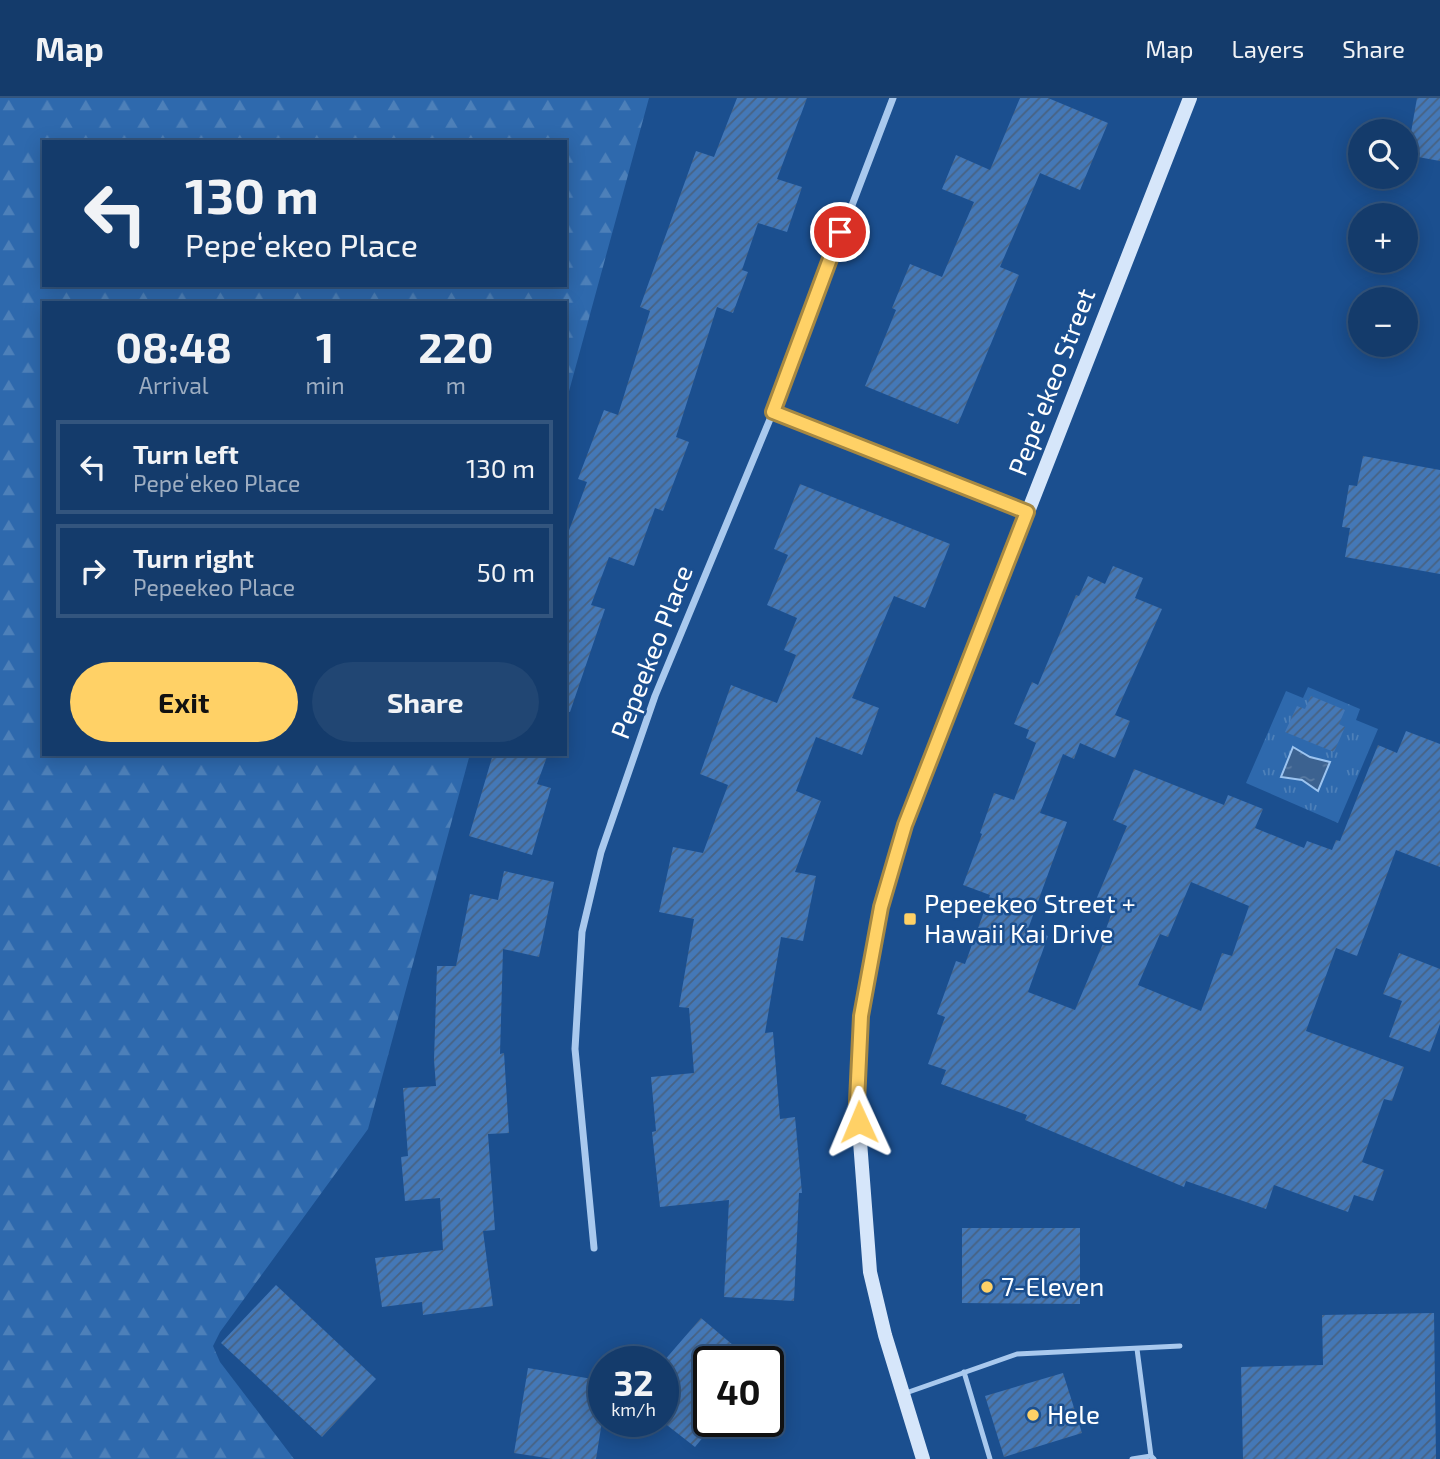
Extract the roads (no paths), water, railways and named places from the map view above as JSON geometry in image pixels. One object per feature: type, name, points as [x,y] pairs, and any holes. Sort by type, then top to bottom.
[{"type":"street","name":"Pepeekeo Place","points":[[594,1248],[575,1049],[582,932],[601,852],[655,696],[773,412],[893,98]]},
{"type":"street","name":"Pepeʻekeo Street","points":[[923,1459],[885,1335],[870,1272],[857,1102],[861,1016],[881,907],[905,825],[1190,98]]},
{"type":"street","points":[[773,412],[1027,512]]},
{"type":"lane","points":[[903,1394],[1017,1354],[1180,1346]]},
{"type":"lane","points":[[1132,1459],[1152,1458],[1137,1349]]},
{"type":"lane","points":[[964,1372],[990,1459]]},
{"type":"water","points":[[1293,747],[1310,757],[1330,762],[1318,791],[1302,780],[1281,777]]},
{"type":"place","name":"Pepeekeo Street + Hawaii Kai Drive","points":[[910,919]]},
{"type":"place","name":"7-Eleven","points":[[987,1287]]},
{"type":"place","name":"Hele","points":[[1033,1415]]}]
